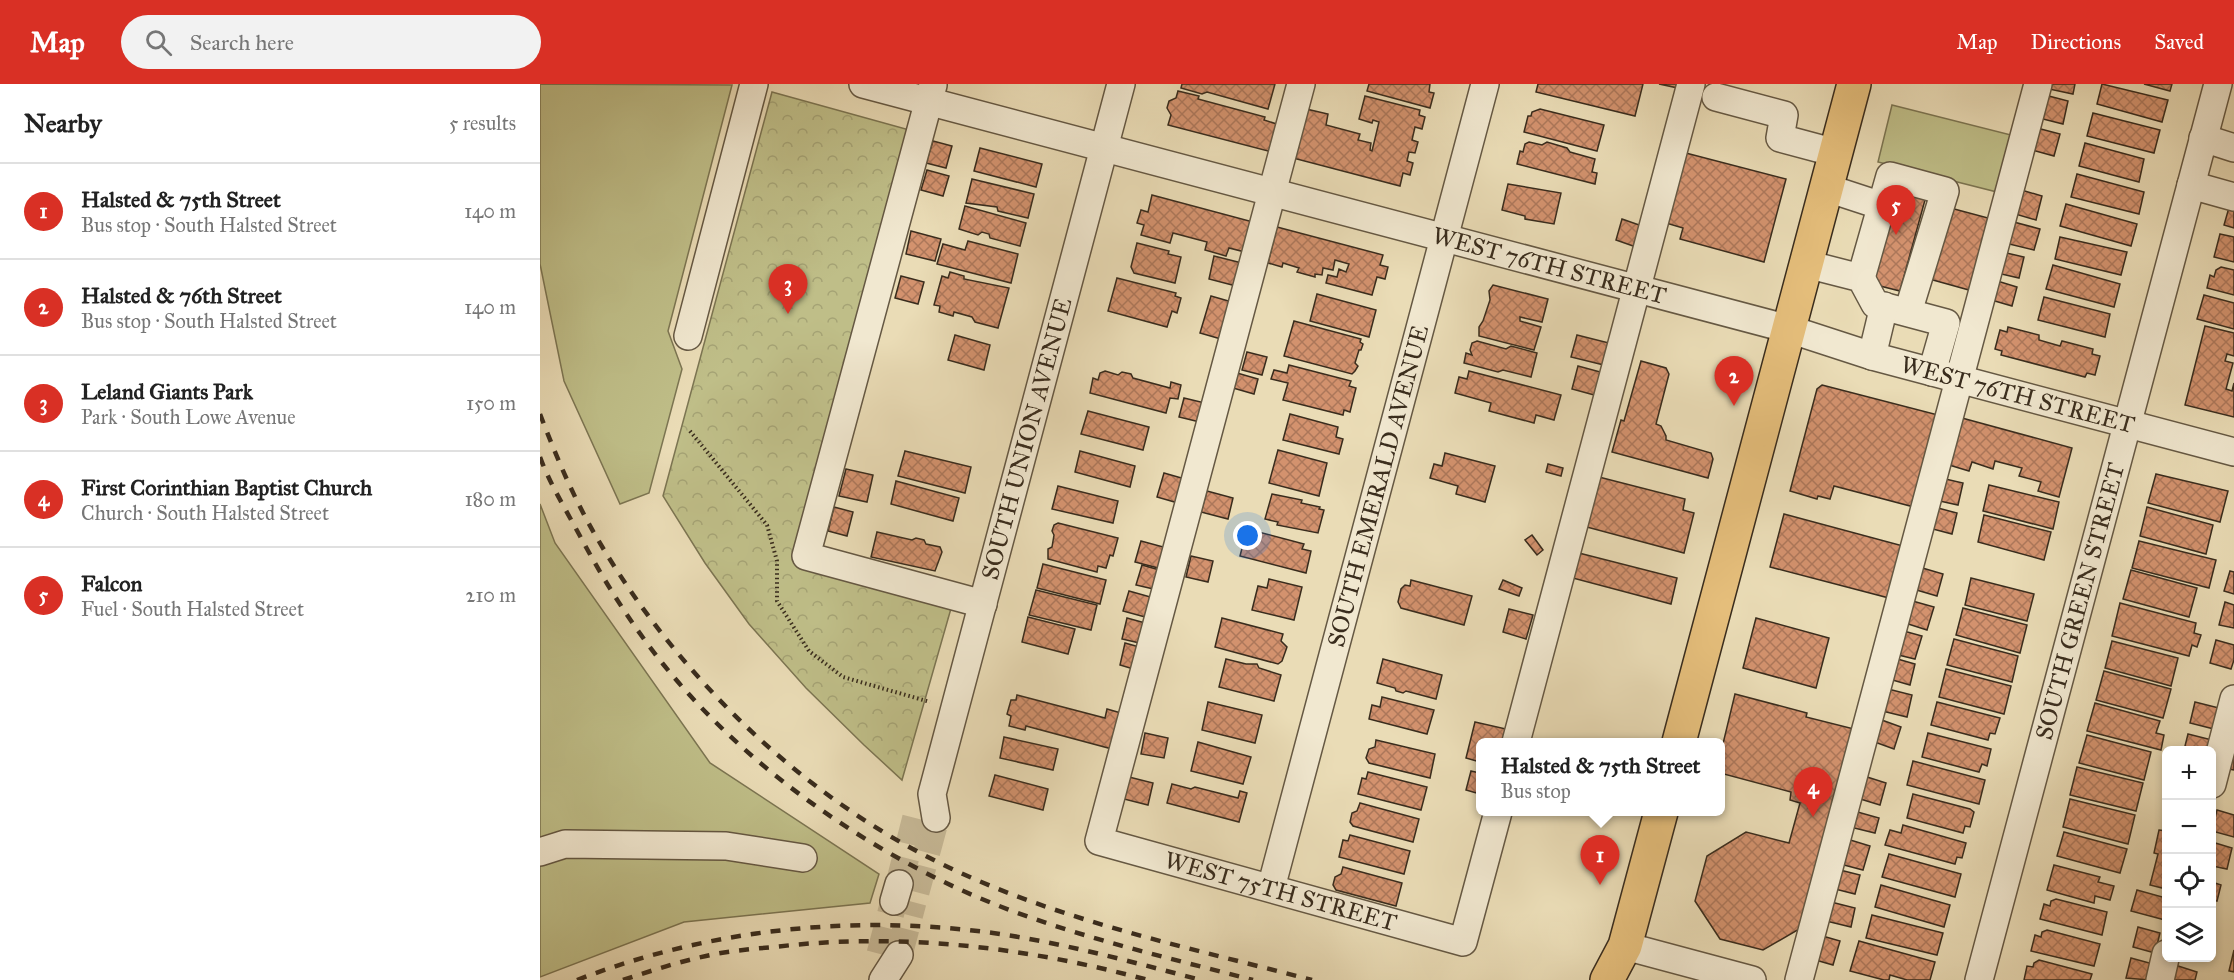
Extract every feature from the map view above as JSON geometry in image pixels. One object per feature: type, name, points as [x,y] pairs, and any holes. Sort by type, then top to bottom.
[{"type":"main road","points":[[1680,738],[1854,84]]},
{"type":"main road","points":[[1607,980],[1625,946],[1660,816]]},
{"type":"main road","points":[[1625,946],[1626,980]]},
{"type":"street","points":[[688,336],[754,84]]},
{"type":"street","name":"WEST 76TH STREET","points":[[863,84],[931,93],[1104,148],[1789,329],[1872,356],[2234,452]]},
{"type":"street","name":"SOUTH UNION AVENUE","points":[[929,807],[1121,84]]},
{"type":"street","points":[[1272,192],[1301,84]]},
{"type":"street","name":"SOUTH EMERALD AVENUE","points":[[1272,888],[1485,84]]},
{"type":"street","points":[[1517,738],[1691,84]]},
{"type":"street","points":[[1799,980],[2038,84]]},
{"type":"street","name":"SOUTH GREEN STREET","points":[[1979,980],[2218,84]]},
{"type":"street","points":[[931,93],[806,556],[983,604]]},
{"type":"street","points":[[1716,97],[1784,115],[1780,138],[1836,153]]},
{"type":"street","points":[[2203,138],[2234,148]]},
{"type":"street","points":[[1872,356],[1896,309],[1945,190],[1890,176],[1861,278],[1875,303],[1896,309],[1946,323],[1932,372]]},
{"type":"street","points":[[2191,185],[2234,197]]},
{"type":"street","points":[[1827,188],[1882,206]]},
{"type":"street","name":"WEST 75TH STREET","points":[[1272,192],[1099,841],[1463,942],[1497,816]]},
{"type":"street","points":[[1806,264],[1861,278]]},
{"type":"street","points":[[2216,766],[2234,699]]},
{"type":"street","points":[[540,851],[565,844],[726,846],[803,858]]},
{"type":"street","points":[[1625,946],[1752,980]]},
{"type":"street","points":[[2160,980],[2164,962]]},
{"type":"path","points":[[690,431],[767,525],[777,561],[777,601],[808,651],[843,677],[930,702]]},
{"type":"green space","points":[[540,84],[732,85],[668,331],[682,369],[649,493],[620,504],[564,381],[540,264]]},
{"type":"green space","points":[[772,92],[913,131],[794,561],[952,605],[902,780],[806,688],[749,624],[705,563],[663,496]]},
{"type":"green space","points":[[1892,105],[2011,135],[1997,192],[1878,162]]},
{"type":"green space","points":[[540,504],[555,543],[710,763],[879,874],[870,903],[684,922],[540,977]]},
{"type":"building","points":[[1182,84],[1275,84],[1268,109],[1207,92],[1202,94],[1181,88]]},
{"type":"building","points":[[1369,84],[1430,84],[1429,92],[1434,93],[1430,108],[1367,91]]},
{"type":"building","points":[[1538,84],[1643,84],[1635,116],[1536,92]]},
{"type":"building","points":[[1659,84],[1679,84],[1678,88]]},
{"type":"building","points":[[2050,84],[2075,84],[2073,94],[2049,89]]},
{"type":"building","points":[[2102,84],[2168,100],[2162,122],[2097,104]]},
{"type":"building","points":[[2144,84],[2172,84],[2170,91]]},
{"type":"building","points":[[1178,91],[1199,96],[1198,99],[1265,117],[1264,120],[1283,126],[1276,153],[1168,125],[1171,115],[1167,108],[1169,101],[1176,98]]},
{"type":"building","points":[[2045,95],[2068,101],[2063,124],[2039,118]]},
{"type":"building","points":[[1365,96],[1420,110],[1419,115],[1425,117],[1422,129],[1415,127],[1412,140],[1418,142],[1415,153],[1409,152],[1407,161],[1413,163],[1410,175],[1403,173],[1400,186],[1293,158],[1306,109],[1328,114],[1326,125],[1360,134],[1358,140],[1371,143],[1370,150],[1372,151],[1379,122],[1373,120],[1372,123],[1359,119]]},
{"type":"building","points":[[1540,109],[1604,125],[1597,151],[1524,132],[1528,116]]},
{"type":"building","points":[[2093,113],[2160,130],[2154,153],[2087,136]]},
{"type":"building","points":[[2037,128],[2060,134],[2054,156],[2032,150]]},
{"type":"building","points":[[933,141],[952,146],[946,168],[926,163]]},
{"type":"building","points":[[1529,142],[1542,145],[1547,142],[1595,159],[1592,172],[1597,173],[1595,184],[1517,164],[1520,151],[1523,152],[1525,144]]},
{"type":"building","points":[[2085,143],[2144,159],[2139,182],[2079,166]]},
{"type":"building","points":[[980,148],[1042,164],[1036,187],[974,171]]},
{"type":"building","points":[[1682,152],[1786,179],[1764,262],[1680,239],[1683,228],[1666,223]]},
{"type":"building","points":[[927,170],[949,176],[943,196],[921,190]]},
{"type":"building","points":[[2077,174],[2144,192],[2139,214],[2071,197]]},
{"type":"building","points":[[972,179],[1034,194],[1028,218],[998,211],[997,207],[966,203]]},
{"type":"building","points":[[1892,179],[1928,189],[1900,291],[1864,282]]},
{"type":"building","points":[[1508,184],[1561,193],[1554,224],[1525,219],[1525,216],[1502,210]]},
{"type":"building","points":[[2018,189],[2042,196],[2036,220],[2012,213]]},
{"type":"building","points":[[1152,195],[1253,222],[1245,252],[1229,248],[1226,256],[1205,250],[1207,242],[1173,233],[1170,243],[1141,235],[1144,225],[1137,223],[1141,210],[1148,212]]},
{"type":"building","points":[[2066,204],[2137,224],[2131,246],[2060,226]]},
{"type":"building","points":[[2230,204],[2234,206],[2234,228],[2224,225]]},
{"type":"building","points":[[965,206],[1026,223],[1020,246],[990,238],[989,234],[982,232],[978,235],[959,229]]},
{"type":"building","points":[[1943,206],[1988,218],[1969,290],[1922,277]]},
{"type":"building","points":[[1622,219],[1642,226],[1636,247],[1616,240]]},
{"type":"building","points":[[2010,221],[2040,229],[2034,250],[2005,243]]},
{"type":"building","points":[[1277,227],[1383,255],[1380,265],[1388,267],[1385,279],[1377,277],[1372,295],[1326,283],[1328,275],[1337,277],[1339,269],[1346,272],[1349,264],[1335,260],[1333,270],[1323,268],[1322,275],[1315,274],[1315,277],[1297,272],[1299,268],[1283,263],[1282,267],[1268,263]]},
{"type":"building","points":[[911,231],[941,239],[935,261],[906,254]]},
{"type":"building","points":[[2220,234],[2234,237],[2234,262],[2214,257]]},
{"type":"building","points":[[2060,237],[2127,252],[2121,275],[2055,259]]},
{"type":"building","points":[[968,241],[1018,254],[1011,283],[937,264],[943,244],[965,250]]},
{"type":"building","points":[[1137,243],[1169,251],[1168,254],[1181,257],[1175,283],[1134,273],[1131,267]]},
{"type":"building","points":[[2002,252],[2024,257],[2019,278],[1997,273]]},
{"type":"building","points":[[1214,256],[1246,264],[1240,287],[1209,279]]},
{"type":"building","points":[[2053,265],[2120,284],[2114,307],[2046,289]]},
{"type":"building","points":[[2221,267],[2234,270],[2234,295],[2207,288],[2210,275],[2214,277],[2216,270]]},
{"type":"building","points":[[950,272],[964,276],[964,279],[1009,288],[998,328],[975,322],[972,317],[954,312],[953,316],[939,312],[940,306],[934,305],[942,276],[948,278]]},
{"type":"building","points":[[901,276],[924,282],[918,304],[895,298]]},
{"type":"building","points":[[1117,278],[1176,293],[1175,296],[1181,298],[1177,313],[1172,311],[1167,327],[1108,311]]},
{"type":"building","points":[[1994,280],[2017,287],[2012,306],[1988,299]]},
{"type":"building","points":[[1493,285],[1548,299],[1542,322],[1520,317],[1520,321],[1541,327],[1534,350],[1479,336],[1479,327],[1490,300],[1489,291]]},
{"type":"building","points":[[1317,294],[1376,310],[1369,337],[1310,321]]},
{"type":"building","points":[[2204,295],[2234,303],[2234,329],[2197,319]]},
{"type":"building","points":[[1211,296],[1232,302],[1221,339],[1200,333]]},
{"type":"building","points":[[2044,297],[2110,314],[2105,337],[2038,320]]},
{"type":"building","points":[[1294,321],[1361,339],[1360,342],[1363,344],[1355,363],[1358,366],[1355,371],[1352,374],[1284,356]]},
{"type":"building","points":[[2205,326],[2234,333],[2234,356],[2227,354],[2225,361],[2233,363],[2226,389],[2232,391],[2234,383],[2234,417],[2185,405]]},
{"type":"building","points":[[2008,327],[2039,335],[2039,340],[2060,346],[2062,341],[2093,349],[2092,354],[2100,356],[2095,375],[2087,373],[2085,377],[2001,355],[2002,351],[1995,349],[2000,330],[2007,332]]},
{"type":"building","points":[[955,335],[990,345],[984,370],[948,360]]},
{"type":"building","points":[[1577,335],[1609,343],[1604,365],[1571,357]]},
{"type":"building","points":[[1477,341],[1506,349],[1511,346],[1537,353],[1531,377],[1503,370],[1498,372],[1464,363],[1466,353],[1472,355],[1470,350],[1472,343]]},
{"type":"building","points":[[1247,352],[1267,357],[1262,375],[1242,370]]},
{"type":"building","points":[[1641,361],[1666,368],[1669,374],[1656,424],[1661,426],[1666,440],[1711,453],[1713,459],[1708,478],[1612,452],[1621,420],[1624,421]]},
{"type":"building","points":[[1289,365],[1351,381],[1349,386],[1356,388],[1350,412],[1344,410],[1343,415],[1283,400],[1288,383],[1271,379],[1274,370],[1287,373]]},
{"type":"building","points":[[1578,366],[1604,373],[1598,396],[1572,389]]},
{"type":"building","points":[[1105,371],[1118,375],[1122,372],[1131,374],[1133,378],[1170,388],[1171,382],[1181,385],[1178,399],[1170,398],[1166,413],[1090,393],[1093,378],[1098,380],[1100,373]]},
{"type":"building","points":[[1469,371],[1561,395],[1554,420],[1536,415],[1534,423],[1489,411],[1491,403],[1455,393],[1459,377],[1467,379]]},
{"type":"building","points":[[1237,373],[1258,379],[1254,394],[1233,388]]},
{"type":"building","points":[[1822,385],[1938,415],[1914,507],[1834,486],[1830,499],[1818,496],[1817,499],[1790,491],[1817,389]]},
{"type":"building","points":[[1184,398],[1205,403],[1200,422],[1179,417]]},
{"type":"building","points":[[1088,411],[1149,427],[1143,450],[1081,434]]},
{"type":"building","points":[[1290,414],[1338,427],[1336,437],[1343,439],[1339,454],[1283,440]]},
{"type":"building","points":[[1962,418],[2072,448],[2059,497],[2038,491],[2041,482],[2019,476],[2022,468],[1995,461],[1993,469],[1972,462],[1969,471],[1949,465]]},
{"type":"building","points":[[1278,450],[1327,463],[1319,496],[1269,483]]},
{"type":"building","points":[[905,451],[971,467],[965,493],[898,476]]},
{"type":"building","points":[[1080,451],[1135,466],[1130,487],[1075,472]]},
{"type":"building","points":[[1445,453],[1495,466],[1485,502],[1456,494],[1458,486],[1430,478],[1434,464],[1442,466]]},
{"type":"building","points":[[1548,464],[1563,468],[1561,476],[1546,472]]},
{"type":"building","points":[[846,469],[873,475],[867,502],[839,496]]},
{"type":"building","points":[[1164,473],[1185,479],[1178,503],[1157,497]]},
{"type":"building","points":[[2156,474],[2228,491],[2220,522],[2148,503]]},
{"type":"building","points":[[1595,476],[1685,499],[1683,510],[1694,513],[1684,553],[1583,526]]},
{"type":"building","points":[[1941,478],[1963,483],[1958,505],[1935,500]]},
{"type":"building","points":[[896,481],[959,498],[953,521],[891,504]]},
{"type":"building","points":[[1989,485],[2059,502],[2053,529],[1983,511]]},
{"type":"building","points":[[1058,486],[1118,501],[1113,523],[1052,509]]},
{"type":"building","points":[[1207,491],[1233,498],[1228,519],[1201,512]]},
{"type":"building","points":[[1272,494],[1302,500],[1301,503],[1324,510],[1318,533],[1277,525],[1278,522],[1265,519]]},
{"type":"building","points":[[834,507],[853,512],[847,536],[828,531]]},
{"type":"building","points":[[1934,507],[1957,513],[1952,534],[1929,528]]},
{"type":"building","points":[[2147,507],[2213,525],[2206,554],[2140,536]]},
{"type":"building","points":[[1784,514],[1903,546],[1889,598],[1770,567]]},
{"type":"building","points":[[1984,515],[2051,532],[2044,560],[1978,542]]},
{"type":"building","points":[[1058,523],[1118,538],[1113,556],[1110,555],[1106,568],[1098,566],[1097,572],[1048,559],[1048,549],[1052,547],[1054,535],[1052,531],[1054,525]]},
{"type":"building","points":[[1247,529],[1304,544],[1302,549],[1311,551],[1306,573],[1240,556]]},
{"type":"building","points":[[877,532],[912,540],[916,538],[924,540],[926,544],[940,547],[942,552],[935,571],[871,557]]},
{"type":"building","points":[[1532,535],[1543,550],[1537,555],[1525,540]]},
{"type":"building","points":[[1141,541],[1167,548],[1162,569],[1135,562]]},
{"type":"building","points":[[2139,541],[2216,560],[2209,588],[2132,568]]},
{"type":"building","points":[[1575,552],[1677,578],[1671,604],[1569,577]]},
{"type":"building","points":[[1191,556],[1213,561],[1208,582],[1186,577]]},
{"type":"building","points":[[1043,564],[1106,580],[1100,604],[1037,588]]},
{"type":"building","points":[[1142,565],[1163,571],[1158,590],[1136,585]]},
{"type":"building","points":[[1919,567],[1943,574],[1937,596],[1913,589]]},
{"type":"building","points":[[2131,570],[2197,588],[2189,617],[2123,599]]},
{"type":"building","points":[[2230,571],[2234,572],[2234,594],[2224,591]]},
{"type":"building","points":[[1971,578],[2034,594],[2027,621],[1965,605]]},
{"type":"building","points":[[1269,579],[1302,587],[1294,620],[1252,610],[1258,586],[1267,588]]},
{"type":"building","points":[[1411,580],[1472,596],[1464,625],[1401,608],[1398,602],[1401,589],[1405,585],[1410,586]]},
{"type":"building","points":[[1503,580],[1522,588],[1519,596],[1499,589]]},
{"type":"building","points":[[1036,590],[1097,605],[1091,630],[1029,615]]},
{"type":"building","points":[[1129,591],[1154,598],[1149,618],[1123,611]]},
{"type":"building","points":[[1909,600],[1934,607],[1927,630],[1902,622]]},
{"type":"building","points":[[2225,602],[2234,605],[2234,628],[2219,625]]},
{"type":"building","points":[[2120,603],[2196,623],[2194,633],[2201,635],[2197,647],[2192,645],[2189,656],[2112,636]]},
{"type":"building","points":[[1963,608],[2027,625],[2020,653],[1956,635]]},
{"type":"building","points":[[1509,609],[1533,615],[1526,639],[1503,632]]},
{"type":"building","points":[[1028,617],[1075,629],[1068,654],[1022,642]]},
{"type":"building","points":[[1127,618],[1149,624],[1144,644],[1122,639]]},
{"type":"building","points":[[1222,618],[1283,634],[1281,641],[1287,647],[1282,661],[1278,664],[1215,647]]},
{"type":"building","points":[[1756,618],[1829,638],[1816,688],[1743,668]]},
{"type":"building","points":[[1900,630],[1922,636],[1915,659],[1894,654]]},
{"type":"building","points":[[1954,639],[2018,656],[2012,682],[1947,665]]},
{"type":"building","points":[[2216,640],[2234,645],[2234,660],[2231,669],[2210,663]]},
{"type":"building","points":[[2112,641],[2178,658],[2171,686],[2105,668]]},
{"type":"building","points":[[1125,643],[1143,648],[1137,670],[1120,665]]},
{"type":"building","points":[[1894,658],[1915,664],[1910,685],[1889,679]]},
{"type":"building","points":[[1226,659],[1257,664],[1259,668],[1281,675],[1274,701],[1219,687]]},
{"type":"building","points":[[1383,659],[1442,675],[1436,699],[1406,691],[1403,693],[1377,683]]},
{"type":"building","points":[[1946,669],[2011,686],[2004,714],[1939,697]]},
{"type":"building","points":[[2104,671],[2171,689],[2163,718],[2096,700]]},
{"type":"building","points":[[1888,689],[1912,695],[1907,717],[1882,711]]},
{"type":"building","points":[[1735,694],[1807,713],[1806,717],[1854,729],[1801,928],[1763,950],[1720,939],[1695,901],[1707,856],[1746,832],[1789,843],[1800,803],[1790,800],[1791,792],[1725,774],[1724,738]]},
{"type":"building","points":[[1017,695],[1105,718],[1107,709],[1121,713],[1112,749],[1026,726],[1025,730],[1009,726],[1011,716],[1007,714],[1011,700],[1016,700]]},
{"type":"building","points":[[1382,697],[1434,710],[1427,734],[1369,719],[1372,705],[1380,707]]},
{"type":"building","points":[[1208,702],[1262,715],[1255,743],[1202,730]]},
{"type":"building","points":[[1937,702],[2000,718],[1995,734],[1990,733],[1988,740],[1931,725]]},
{"type":"building","points":[[2195,702],[2219,708],[2214,729],[2190,723]]},
{"type":"building","points":[[2095,703],[2160,721],[2156,733],[2164,735],[2161,750],[2087,731]]},
{"type":"building","points":[[1879,719],[1901,727],[1894,749],[1872,741]]},
{"type":"building","points":[[1475,722],[1506,729],[1503,738],[1476,738],[1476,761],[1466,758]]},
{"type":"building","points":[[1145,733],[1168,738],[1164,758],[1141,754]]},
{"type":"building","points":[[1928,733],[1991,749],[1987,766],[1982,764],[1979,772],[1922,757]]},
{"type":"building","points":[[2188,734],[2212,740],[2210,746],[2185,746]]},
{"type":"building","points":[[2087,735],[2151,752],[2144,780],[2079,763]]},
{"type":"building","points":[[1004,737],[1058,749],[1053,770],[1000,758]]},
{"type":"building","points":[[1376,740],[1435,754],[1430,778],[1369,763],[1366,758],[1369,749],[1375,747]]},
{"type":"building","points":[[1198,742],[1251,757],[1243,784],[1191,771]]},
{"type":"building","points":[[2234,748],[2234,770],[2228,769]]},
{"type":"building","points":[[1913,761],[1985,780],[1979,804],[1907,785]]},
{"type":"building","points":[[2077,767],[2143,783],[2136,811],[2070,795]]},
{"type":"building","points":[[1471,771],[1476,772],[1476,793],[1466,790]]},
{"type":"building","points":[[1368,772],[1427,787],[1421,810],[1358,794],[1362,778],[1366,779]]},
{"type":"building","points":[[995,775],[1048,789],[1043,810],[989,796]]},
{"type":"building","points":[[1864,776],[1886,783],[1880,805],[1857,798]]},
{"type":"building","points":[[1129,777],[1153,783],[1148,805],[1124,799]]},
{"type":"building","points":[[1172,784],[1191,789],[1195,787],[1238,798],[1240,791],[1247,793],[1239,822],[1167,803]]},
{"type":"building","points":[[1913,794],[1970,809],[1974,812],[1970,827],[1965,826],[1963,833],[1907,818]]},
{"type":"building","points":[[2070,799],[2135,815],[2128,844],[2063,827]]},
{"type":"building","points":[[1360,803],[1419,819],[1413,842],[1353,826],[1350,822],[1352,813],[1357,811]]},
{"type":"building","points":[[2217,810],[2234,815],[2234,837],[2216,832]]},
{"type":"building","points":[[1854,811],[1879,818],[1875,833],[1850,827]]},
{"type":"building","points":[[1903,825],[1966,843],[1962,858],[1957,857],[1955,864],[1885,845],[1890,830],[1901,833]]},
{"type":"building","points":[[2159,830],[2162,830],[2162,888],[2150,885],[2158,854],[2154,853]]},
{"type":"building","points":[[2064,832],[2127,849],[2120,873],[2057,856]]},
{"type":"building","points":[[1350,835],[1410,851],[1404,874],[1339,857],[1343,840],[1348,841]]},
{"type":"building","points":[[1847,839],[1870,846],[1863,870],[1840,864]]},
{"type":"building","points":[[2216,843],[2232,848],[2227,869],[2216,867]]},
{"type":"building","points":[[1889,854],[1961,874],[1955,897],[1882,877]]},
{"type":"building","points":[[2054,865],[2100,877],[2098,882],[2114,886],[2110,900],[2095,896],[2094,903],[2047,890]]},
{"type":"building","points":[[1343,867],[1402,883],[1396,906],[1336,890],[1333,885],[1335,877],[1341,874]]},
{"type":"building","points":[[1840,870],[1860,875],[1855,894],[1835,889]]},
{"type":"building","points":[[2216,883],[2221,885],[2216,901]]},
{"type":"building","points":[[1881,885],[1950,905],[1944,927],[1875,907]]},
{"type":"building","points":[[2137,890],[2162,897],[2162,919],[2131,911]]},
{"type":"building","points":[[2056,899],[2107,912],[2102,935],[2040,919],[2044,904],[2050,906],[2051,901]]},
{"type":"building","points":[[1831,902],[1855,908],[1851,927],[1826,921]]},
{"type":"building","points":[[1872,915],[1943,933],[1937,955],[1866,938]]},
{"type":"building","points":[[2138,927],[2160,933],[2155,953],[2133,947]]},
{"type":"building","points":[[2047,930],[2100,944],[2094,966],[2031,951],[2035,935],[2041,937],[2042,932]]},
{"type":"building","points":[[1819,935],[1840,941],[1833,965],[1812,959]]},
{"type":"building","points":[[1859,941],[1935,962],[1930,980],[1907,980],[1890,975],[1889,980],[1884,980],[1850,971]]},
{"type":"building","points":[[2234,950],[2234,972],[2229,971]]},
{"type":"building","points":[[2131,958],[2153,964],[2149,980],[2126,978]]},
{"type":"building","points":[[2039,960],[2092,974],[2090,980],[2024,980],[2027,966],[2033,967],[2034,963]]},
{"type":"building","points":[[2175,965],[2197,972],[2195,980],[2170,980]]},
{"type":"tunnel","points":[[899,884],[918,809]]},
{"type":"tunnel","points":[[916,892],[936,818]]},
{"type":"tunnel","points":[[880,954],[894,901]]},
{"type":"tunnel","points":[[899,955],[913,902]]},
{"type":"railway","points":[[540,414],[566,477],[597,538],[629,589],[666,638],[706,685],[749,729],[796,770],[845,807],[896,840],[950,868],[1038,904],[1174,945],[1312,980]]},
{"type":"railway","points":[[540,457],[558,497],[599,569],[629,618],[663,664],[723,730],[757,760],[828,815],[905,862],[981,899],[1057,927],[1253,980]]},
{"type":"railway","points":[[577,980],[678,948],[730,938],[782,930],[888,925],[940,927],[1019,937],[1201,980]]},
{"type":"railway","points":[[623,980],[696,958],[748,949],[868,941],[916,942],[1009,951],[1102,968],[1148,980]]},
{"type":"place","name":"Falcon","points":[[1896,235]]},
{"type":"place","name":"Leland Giants Park","points":[[788,314]]},
{"type":"place","name":"Halsted & 76th Street","points":[[1734,406]]},
{"type":"place","name":"First Corinthian Baptist Church","points":[[1813,817]]},
{"type":"place","name":"Halsted & 75th Street","points":[[1600,885]]}]
